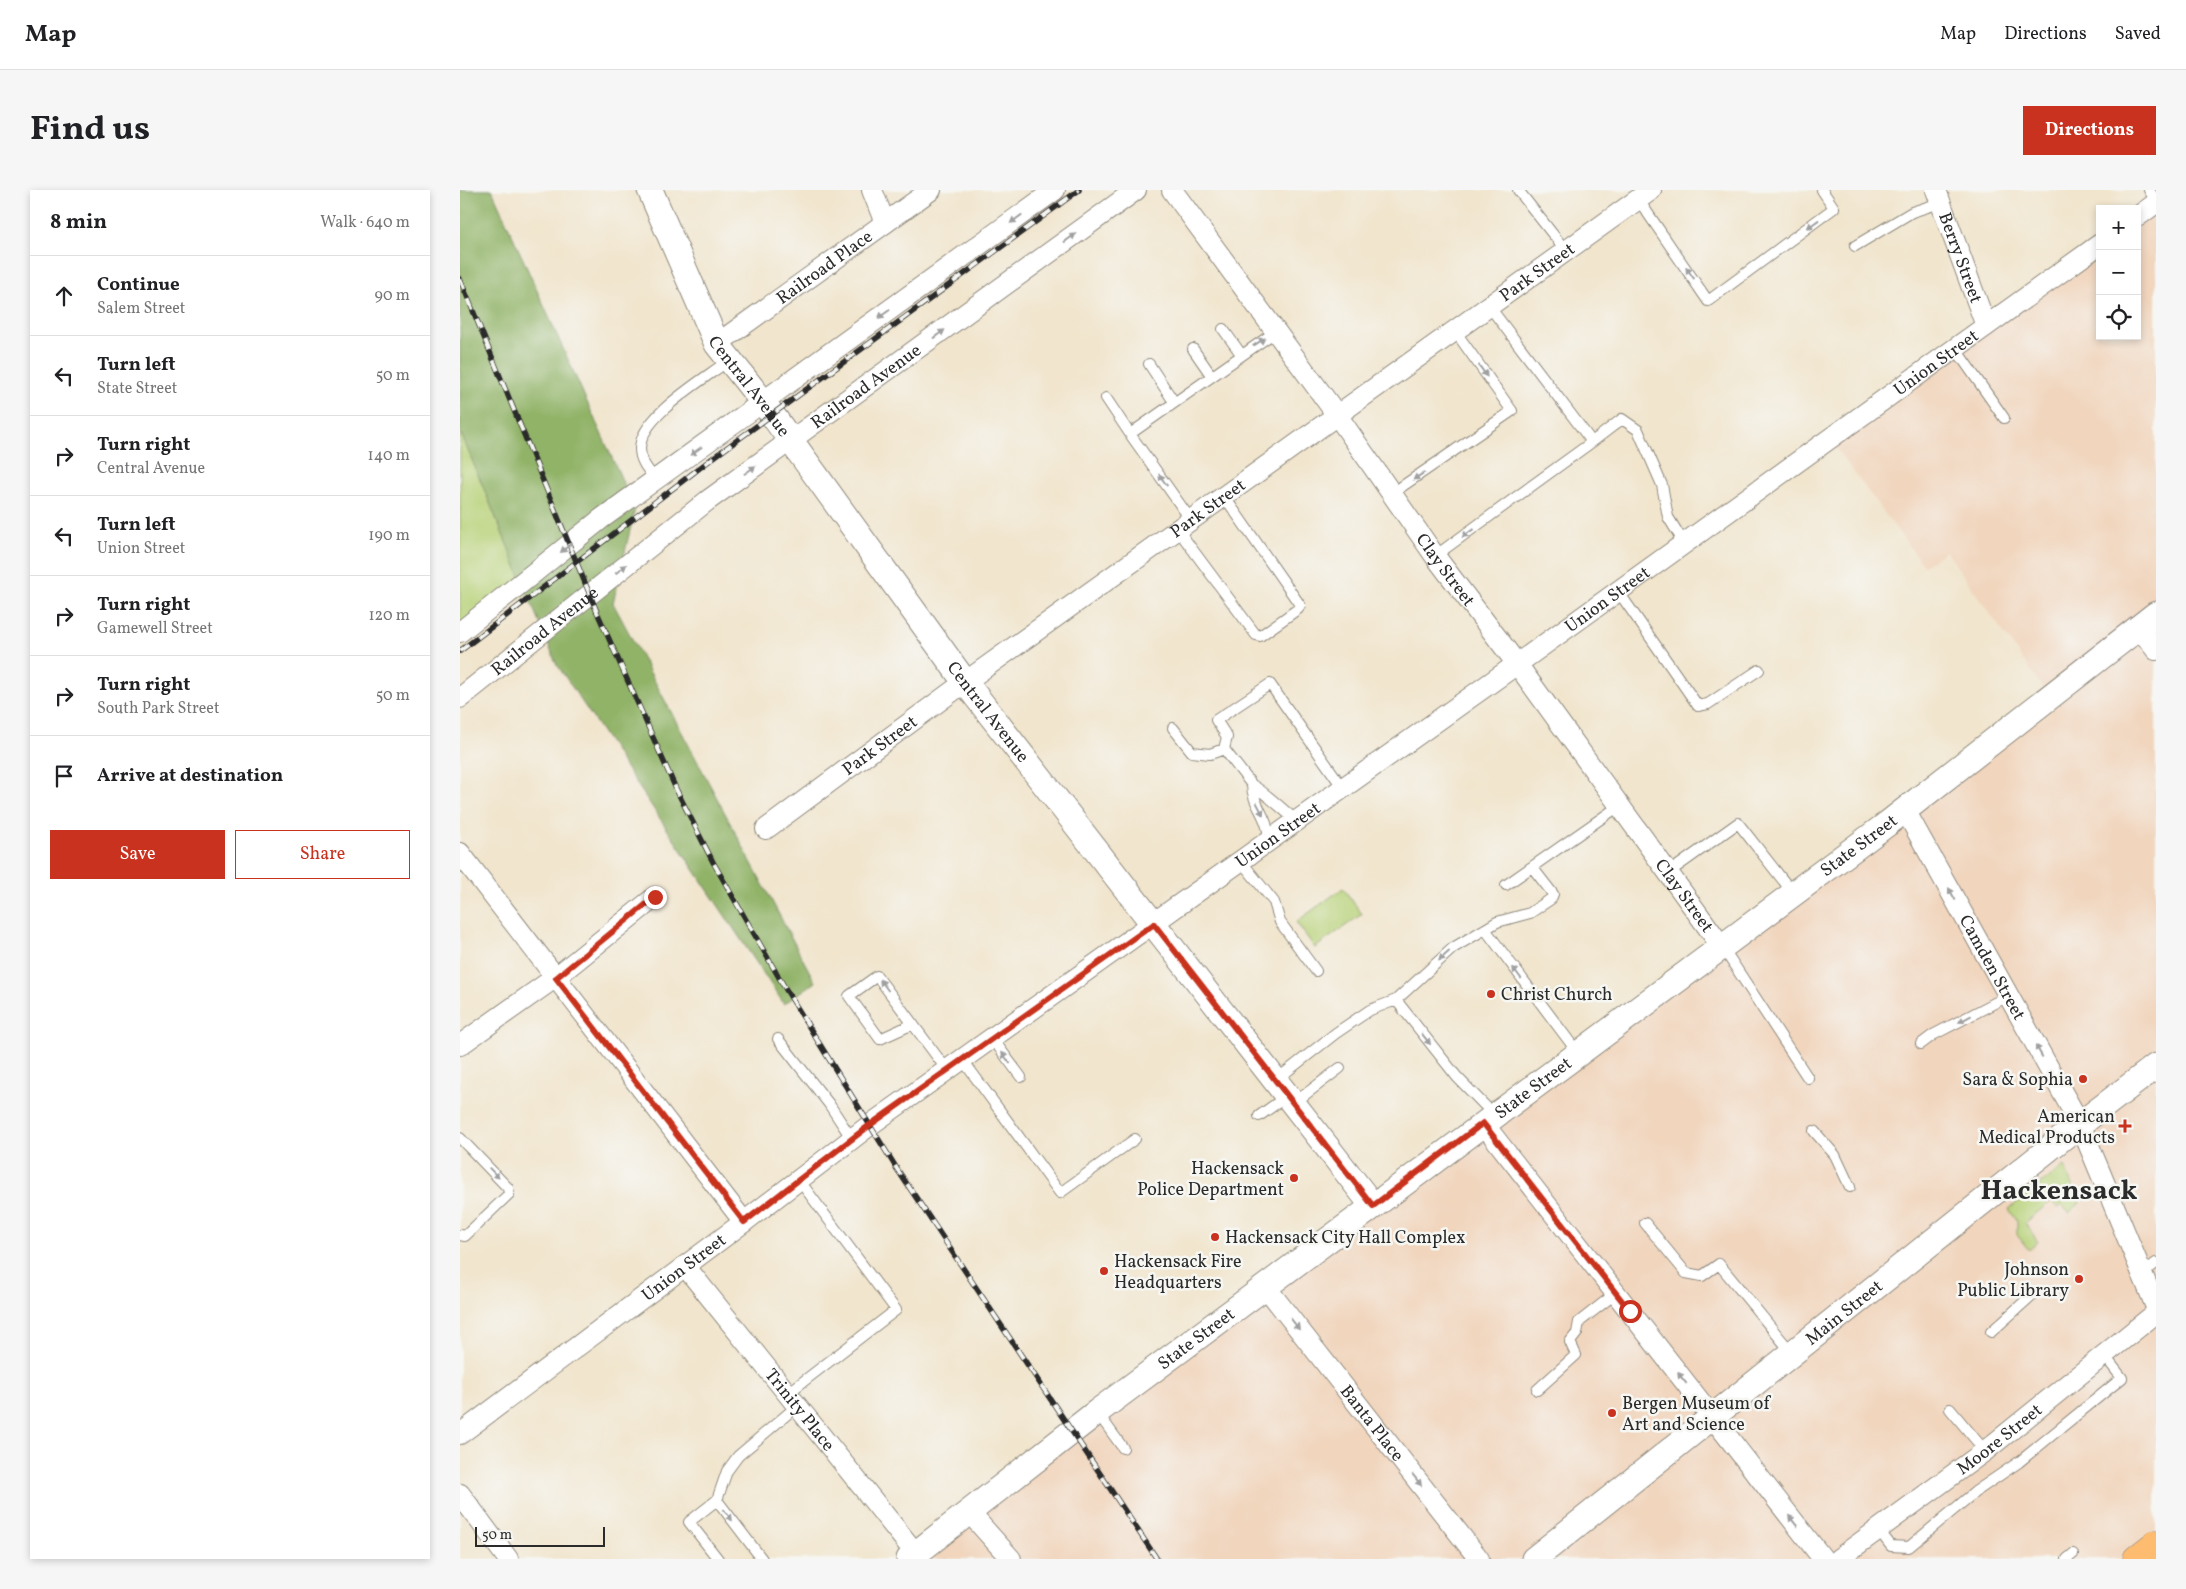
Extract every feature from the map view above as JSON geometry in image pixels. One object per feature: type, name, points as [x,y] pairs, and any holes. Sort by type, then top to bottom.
[{"type":"main road","points":[[2137,1559],[2156,1544]]},
{"type":"street","name":"Central Avenue","points":[[650,190],[724,352],[792,441],[965,682],[1373,1206]]},
{"type":"street","points":[[872,190],[885,223]]},
{"type":"street","name":"Railroad Place","points":[[724,352],[885,223],[931,190]]},
{"type":"street","points":[[460,632],[602,519],[1055,190]]},
{"type":"street","name":"Railroad Avenue","points":[[460,698],[706,501],[792,441],[1136,190]]},
{"type":"street","name":"Clay Street","points":[[1172,190],[1337,415],[1435,556],[1517,664],[1722,947]]},
{"type":"street","name":"Park Street","points":[[766,829],[965,682],[1645,195]]},
{"type":"street","name":"Berry Street","points":[[1938,196],[1986,326]]},
{"type":"street","points":[[2141,214],[2156,202]]},
{"type":"street","name":"Union Street","points":[[460,1434],[852,1139],[1269,842],[2096,247]]},
{"type":"street","points":[[2147,621],[2156,650]]},
{"type":"street","name":"State Street","points":[[912,1556],[1097,1412],[1905,810],[2147,621]]},
{"type":"street","name":"Camden Street","points":[[1905,810],[2080,1124],[2149,1268],[2156,1307]]},
{"type":"street","points":[[460,853],[744,1222]]},
{"type":"street","points":[[460,1045],[556,978],[655,897]]},
{"type":"street","name":"Main Street","points":[[1534,1559],[2080,1124],[2156,1066]]},
{"type":"street","points":[[1488,1119],[1616,1293],[1823,1559]]},
{"type":"street","name":"Trinity Place","points":[[684,1266],[792,1400],[912,1556]]},
{"type":"street","name":"Banta Place","points":[[1265,1286],[1479,1559]]},
{"type":"street","name":"Moore Street","points":[[1838,1559],[1985,1451],[2156,1314]]},
{"type":"street","points":[[460,1494],[508,1559]]},
{"type":"street","points":[[969,1512],[1011,1559]]},
{"type":"lane","points":[[1518,190],[1566,251]]},
{"type":"lane","points":[[1645,195],[1708,300],[1834,208],[1822,190]]},
{"type":"lane","points":[[2148,190],[2156,202]]},
{"type":"lane","points":[[1855,246],[1938,196]]},
{"type":"lane","points":[[1489,306],[1592,442]]},
{"type":"lane","points":[[1223,329],[1241,354]]},
{"type":"lane","points":[[1391,494],[1512,411],[1455,331]]},
{"type":"lane","points":[[1130,434],[1241,354],[1275,332]]},
{"type":"lane","points":[[1955,348],[2004,418]]},
{"type":"lane","points":[[1193,349],[1212,375]]},
{"type":"lane","points":[[656,480],[642,462],[640,448],[649,426],[724,352]]},
{"type":"lane","points":[[1149,364],[1174,402]]},
{"type":"lane","points":[[1106,398],[1130,434],[1184,525],[1256,635],[1260,636],[1298,609],[1300,605],[1224,496]]},
{"type":"lane","points":[[1435,556],[1622,419],[1638,430],[1662,485],[1668,517],[1684,543]]},
{"type":"lane","points":[[1618,591],[1698,706],[1708,704],[1758,670]]},
{"type":"lane","points":[[1224,749],[1227,737],[1216,720],[1270,684],[1343,788]]},
{"type":"lane","points":[[1173,728],[1192,752],[1210,754],[1224,749]]},
{"type":"lane","points":[[1224,749],[1252,785],[1297,821]]},
{"type":"lane","points":[[1252,785],[1252,793],[1269,827],[1269,842]]},
{"type":"lane","points":[[1506,885],[1619,806]]},
{"type":"lane","points":[[1668,873],[1738,823],[1793,894]]},
{"type":"lane","points":[[1241,861],[1274,902],[1280,922],[1316,971]]},
{"type":"lane","points":[[1259,1116],[1286,1093],[1343,1028],[1370,1010],[1396,1000],[1453,948],[1497,922],[1530,913],[1551,899],[1553,894],[1532,867]]},
{"type":"lane","points":[[1485,929],[1578,1053]]},
{"type":"lane","points":[[1722,947],[1808,1078]]},
{"type":"lane","points":[[913,1024],[880,1039],[849,996],[877,976],[913,1024],[955,1065],[1060,1193],[1135,1139]]},
{"type":"lane","points":[[1921,1044],[1933,1035],[2008,996]]},
{"type":"lane","points":[[1396,1000],[1488,1119]]},
{"type":"lane","points":[[992,1038],[1021,1077]]},
{"type":"lane","points":[[778,1039],[829,1104],[852,1139]]},
{"type":"lane","points":[[1286,1093],[1340,1068]]},
{"type":"lane","points":[[1814,1131],[1835,1155],[1850,1187]]},
{"type":"lane","points":[[460,1138],[508,1188],[509,1194],[465,1236],[460,1235]]},
{"type":"lane","points":[[718,1559],[689,1522],[717,1500],[728,1471],[738,1456],[792,1400],[896,1310],[799,1180]]},
{"type":"lane","points":[[1645,1223],[1686,1273],[1702,1276],[1719,1264],[1792,1353]]},
{"type":"lane","points":[[1537,1390],[1576,1355],[1570,1342],[1577,1333],[1579,1322],[1616,1293]]},
{"type":"lane","points":[[1991,1332],[2031,1296]]},
{"type":"lane","points":[[1878,1529],[1891,1546],[1909,1547],[1975,1492],[2019,1462],[2122,1378],[2104,1355]]},
{"type":"lane","points":[[1950,1409],[1985,1451]]},
{"type":"lane","points":[[1097,1412],[1123,1448]]},
{"type":"lane","points":[[717,1500],[762,1559]]},
{"type":"shaded area","points":[[2156,203],[2156,1544],[2137,1559],[909,1559],[2049,697],[1946,551],[1924,566],[1829,439],[2096,247],[2096,340],[2141,340],[2141,214]]},
{"type":"green space","points":[[460,190],[492,190],[635,509],[613,603],[815,982],[784,1004],[556,663],[460,431]]},
{"type":"green space","points":[[460,431],[527,592],[460,644]]},
{"type":"green space","points":[[1343,888],[1362,914],[1315,948],[1296,922]]},
{"type":"green space","points":[[2064,1166],[2080,1203],[2069,1213],[2062,1205],[2058,1208],[2051,1201],[2025,1223],[2038,1242],[2029,1250],[2017,1235],[2017,1221],[2009,1209]]},
{"type":"railway","points":[[460,651],[714,457],[1079,190]]},
{"type":"railway","points":[[460,279],[597,612],[676,789],[713,862],[785,988],[897,1169],[1157,1559]]},
{"type":"place","name":"Christ Church","points":[[1491,994]]},
{"type":"place","name":"Sara & Sophia","points":[[2083,1079]]},
{"type":"place","name":"American Medical Products","points":[[2125,1126]]},
{"type":"place","name":"Hackensack Police Department","points":[[1294,1178]]},
{"type":"place","name":"Hackensack City Hall Complex","points":[[1215,1237]]},
{"type":"place","name":"Hackensack Fire Headquarters","points":[[1104,1271]]},
{"type":"place","name":"Johnson Public Library","points":[[2079,1279]]},
{"type":"place","name":"Bergen Museum of Art and Science","points":[[1612,1413]]},
{"type":"district","name":"Hackensack","points":[[2059,1189]]},
{"type":"route","points":[[655,897],[556,978],[744,1222],[870,1125],[1154,924],[1373,1206],[1483,1123],[1630,1311]]}]
